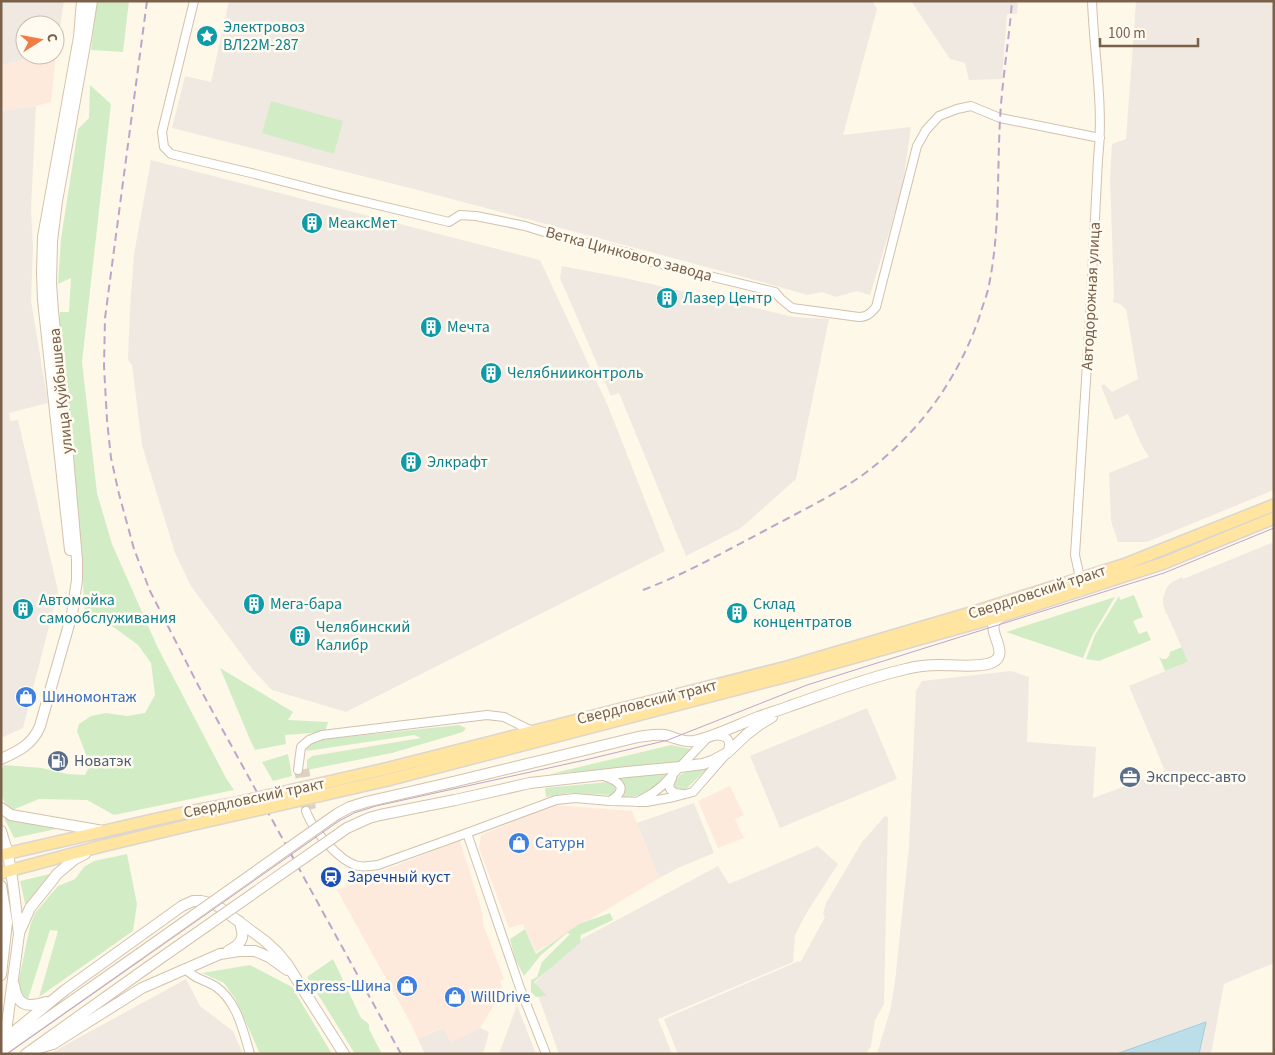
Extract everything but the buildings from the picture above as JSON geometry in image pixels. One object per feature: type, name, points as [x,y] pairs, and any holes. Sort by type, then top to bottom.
[{"type":"main road","name":"улица Куйбышева","points":[[1,754],[34,732],[66,618],[70,597],[71,560],[65,476],[64,410],[52,312],[51,283],[53,200],[79,37],[82,1]]},
{"type":"main road","name":"улица Куйбышева","points":[[53,200],[92,1]]},
{"type":"main road","name":"улица Куйбышева","points":[[1,759],[25,746],[37,734],[72,614],[77,580],[77,560],[65,476]]},
{"type":"main road","name":"Свердловский тракт","points":[[4,854],[385,768],[787,667],[977,611],[1142,558],[1274,505]]},
{"type":"main road","name":"Свердловский тракт","points":[[6,872],[98,847],[388,780],[795,674],[1001,616],[1083,590],[1164,563],[1274,518]]},
{"type":"main road","name":"Автодорожная улица","points":[[1080,578],[1083,590]]},
{"type":"main road","points":[[3,1048],[101,982],[350,807],[638,737],[655,734],[688,741],[709,736],[861,681],[918,666],[994,662],[999,652],[998,642],[993,630],[994,623],[1001,616]]},
{"type":"main road","points":[[972,624],[986,626],[993,630]]},
{"type":"main road","points":[[29,1052],[347,828],[369,818],[530,783],[601,775],[677,770],[703,764],[727,753],[758,725],[792,706]]},
{"type":"main road","points":[[1,808],[11,814],[106,832]]},
{"type":"main road","points":[[1,831],[6,872],[19,934]]},
{"type":"main road","points":[[3,1048],[19,934],[30,908],[57,874],[75,859],[98,847]]},
{"type":"main road","points":[[1,886],[7,922],[1,976]]},
{"type":"main road","points":[[3,1048],[51,1000],[182,906],[193,901],[201,901],[215,904],[278,953],[297,979],[344,1054]]},
{"type":"main road","points":[[29,1052],[54,1044],[142,988],[238,946],[243,932],[239,921]]},
{"type":"main road","points":[[1,931],[5,945]]},
{"type":"main road","points":[[220,954],[255,951],[269,957],[297,979]]},
{"type":"main road","points":[[12,977],[15,995],[19,1001],[25,1004],[37,1004],[51,1000]]},
{"type":"street","name":"Ветка Цинкового завода","points":[[194,1],[162,132],[164,147],[171,154],[449,222],[460,215],[476,216],[525,226],[557,236],[775,292],[781,300],[792,308],[860,317],[871,314],[876,307],[917,146],[926,130],[939,116],[970,106],[1000,118],[1100,138]]},
{"type":"street","name":"Автодорожная улица","points":[[1080,578],[1075,555],[1100,138],[1092,1]]},
{"type":"street","points":[[302,769],[300,759],[301,747],[308,740],[322,735],[487,715],[504,717],[532,731]]},
{"type":"street","points":[[309,810],[311,822],[338,854],[356,866],[378,865],[556,800],[575,798],[637,802],[657,801],[693,792],[727,753],[729,744],[725,737],[720,735],[709,736],[663,785],[654,793],[637,802]]},
{"type":"street","points":[[677,770],[669,783],[669,788],[675,794],[684,795]]},
{"type":"street","points":[[601,775],[618,782],[620,792],[617,797],[610,801]]},
{"type":"street","points":[[467,833],[520,988],[546,1054]]},
{"type":"street","points":[[185,969],[196,977],[214,985],[230,1001],[242,1026],[250,1054]]},
{"type":"shaded area","points":[[1,1],[64,1],[62,15],[15,15],[15,62],[1,65]]},
{"type":"shaded area","points":[[229,1],[872,1],[877,9],[843,135],[911,127],[902,190],[870,295],[857,291],[836,297],[822,292],[808,295],[414,189],[172,128],[185,76],[211,82]]},
{"type":"shaded area","points":[[911,1],[1018,1],[1017,14],[1007,14],[1002,79],[969,80],[965,63],[950,59]]},
{"type":"shaded area","points":[[1136,1],[1274,1],[1274,490],[1147,542],[1118,542],[1111,521],[1109,473],[1149,457],[1128,414],[1115,420],[1101,386],[1104,384],[1112,392],[1138,379],[1126,309],[1120,304],[1113,302],[1110,178],[1112,144],[1126,139]]},
{"type":"shaded area","points":[[15,62],[15,65],[55,65],[51,102],[1,111],[1,65]]},
{"type":"shaded area","points":[[36,106],[31,210],[33,246],[31,301],[48,403],[9,413],[10,421],[18,420],[58,591],[23,728],[1,738],[1,111]]},
{"type":"shaded area","points":[[151,160],[540,260],[608,406],[665,551],[346,712],[272,690],[253,670],[191,586],[175,553],[142,445],[132,365],[128,360],[134,254]]},
{"type":"shaded area","points":[[562,266],[625,278],[794,317],[829,319],[796,479],[741,528],[686,556],[619,393],[611,396],[560,278]]},
{"type":"shaded area","points":[[1274,542],[1274,963],[1224,984],[1211,1054],[877,1054],[890,1011],[895,982],[909,846],[916,691],[922,681],[1011,671],[1029,677],[1027,742],[1096,747],[1093,798],[1165,771],[1129,686],[1188,662],[1163,604],[1167,587],[1182,577],[1183,579]]},
{"type":"shaded area","points":[[867,708],[897,779],[780,828],[750,756]]},
{"type":"shaded area","points":[[730,786],[744,815],[735,819],[744,838],[718,848],[698,801]]},
{"type":"shaded area","points":[[694,803],[714,853],[659,878],[637,823]]},
{"type":"shaded area","points":[[554,805],[632,811],[659,878],[536,952],[523,924],[509,928],[479,848],[481,835]]},
{"type":"shaded area","points":[[885,816],[888,817],[884,1004],[875,1020],[871,1046],[866,1054],[678,1054],[664,1019],[799,961],[800,963],[825,917],[823,914],[826,903],[862,842]]},
{"type":"shaded area","points":[[460,840],[483,915],[483,924],[504,979],[500,981],[503,990],[480,1028],[451,1044],[442,1028],[418,1039],[337,890]]},
{"type":"shaded area","points":[[818,846],[838,864],[807,912],[795,935],[793,962],[658,1019],[672,1054],[559,1054],[534,984],[574,943],[718,866],[729,884]]},
{"type":"shaded area","points":[[186,979],[200,1006],[233,1031],[243,1054],[49,1054]]},
{"type":"shaded area","points":[[517,1005],[527,1031],[536,1054],[499,1054]]},
{"type":"shaded area","points":[[443,1028],[451,1043],[480,1028],[489,1032],[483,1054],[425,1054],[418,1039]]},
{"type":"green space","points":[[97,1],[129,1],[123,52],[91,50]]},
{"type":"green space","points":[[90,85],[111,104],[82,362],[97,493],[112,544],[157,646],[234,790],[114,815],[87,800],[39,799],[10,811],[1,796],[1,771],[4,765],[42,768],[67,774],[85,775],[90,765],[77,731],[79,724],[91,716],[106,713],[127,716],[145,713],[155,695],[151,663],[138,645],[115,628],[85,612],[67,387],[57,335],[60,312],[69,312],[71,278],[58,284],[61,239],[78,129],[89,118]]},
{"type":"green space","points":[[271,101],[343,121],[334,154],[262,133]]},
{"type":"green space","points":[[1134,595],[1143,617],[1133,621],[1139,634],[1147,631],[1151,640],[1099,661],[1086,659],[1095,635],[1119,596],[1120,600]]},
{"type":"green space","points":[[1115,597],[1092,636],[1083,658],[1006,632]]},
{"type":"green space","points":[[1182,647],[1188,662],[1165,671],[1159,656],[1162,659],[1166,659],[1170,652]]},
{"type":"green space","points":[[220,668],[293,712],[288,720],[328,722],[325,732],[285,735],[286,744],[255,750]]},
{"type":"green space","points":[[459,725],[466,728],[463,732],[392,753],[307,770],[307,760],[312,756],[421,738],[414,735],[307,751],[306,747],[317,740]]},
{"type":"green space","points":[[671,745],[691,749],[678,763],[550,774]]},
{"type":"green space","points":[[288,754],[292,776],[273,781],[262,762]]},
{"type":"green space","points":[[708,768],[686,789],[676,791],[672,786],[682,774],[692,770]]},
{"type":"green space","points":[[670,773],[654,788],[643,794],[622,797],[624,787],[618,778]]},
{"type":"green space","points":[[608,782],[613,784],[616,791],[611,795],[569,793],[546,797],[545,788]]},
{"type":"green space","points":[[4,818],[56,829],[14,838]]},
{"type":"green space","points":[[127,854],[137,904],[133,931],[39,997],[58,931],[50,930],[28,999],[22,996],[18,984],[30,926],[35,913],[58,886],[75,879],[84,867],[94,861]]},
{"type":"green space","points":[[54,873],[26,908],[20,881]]},
{"type":"green space","points":[[610,913],[613,920],[581,935],[580,943],[534,982],[547,996],[536,997],[531,992],[531,980],[537,977],[542,962],[570,934],[567,933],[541,955],[524,976],[515,959],[510,939],[525,929],[536,954],[579,924]]},
{"type":"green space","points":[[333,959],[361,1018],[369,1024],[369,1029],[382,1054],[355,1054],[307,977]]},
{"type":"green space","points":[[250,965],[292,987],[332,1054],[260,1054],[236,1000],[224,983],[202,973]]},
{"type":"water","points":[[1206,1022],[1199,1054],[1119,1054],[1119,1053]]},
{"type":"tunnel","points":[[305,769],[312,809]]},
{"type":"tunnel","points":[[298,770],[306,811]]},
{"type":"tram line","points":[[7,1054],[339,821],[354,813],[376,806],[668,740],[807,685],[1164,573],[1274,528]]},
{"type":"railway","points":[[147,1],[105,318],[104,366],[107,420],[111,458],[119,494],[134,549],[150,591],[198,685],[401,1054]]},
{"type":"railway","points":[[643,590],[719,555],[840,490],[864,474],[902,442],[934,405],[970,341],[988,289],[993,265],[997,224],[1001,105],[1012,1]]},
{"type":"place","name":"Электровоз ВЛ22М-287","points":[[207,36]]},
{"type":"place","name":"МеаксМет","points":[[312,223]]},
{"type":"place","name":"Лазер Центр","points":[[667,298]]},
{"type":"place","name":"Мечта","points":[[431,327]]},
{"type":"place","name":"Челябнииконтроль","points":[[491,373]]},
{"type":"place","name":"Элкрафт","points":[[411,462]]},
{"type":"place","name":"Мега-бара","points":[[254,604]]},
{"type":"place","name":"Автомойка самообслуживания","points":[[23,609]]},
{"type":"place","name":"Склад концентратов","points":[[737,613]]},
{"type":"place","name":"Челябинский Калибр","points":[[300,636]]},
{"type":"place","name":"Шиномонтаж","points":[[26,697]]},
{"type":"place","name":"Новатэк","points":[[58,761]]},
{"type":"place","name":"Экспресс-авто","points":[[1130,777]]},
{"type":"place","name":"Сатурн","points":[[519,843]]},
{"type":"place","name":"Заречный куст","points":[[331,877]]},
{"type":"place","name":"Express-Шина","points":[[407,986]]},
{"type":"place","name":"WillDrive","points":[[455,997]]}]
